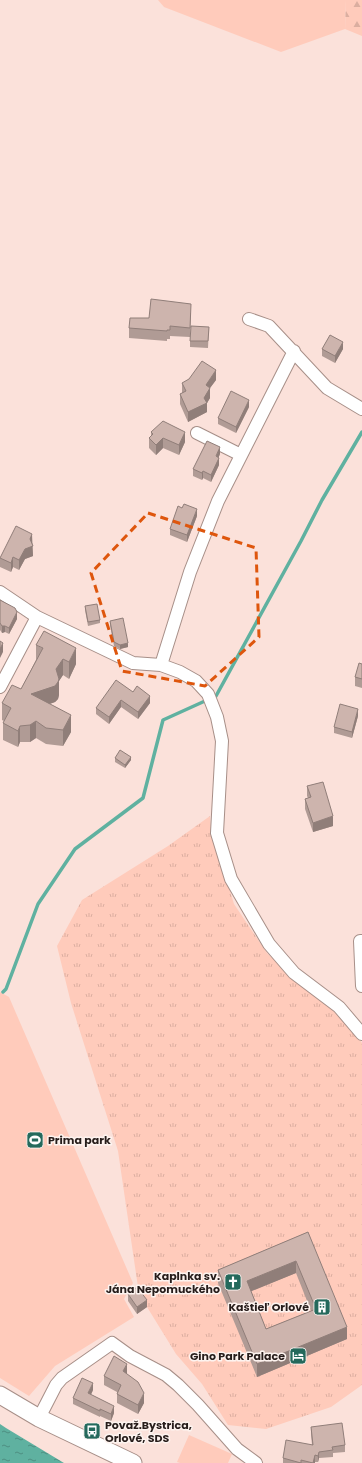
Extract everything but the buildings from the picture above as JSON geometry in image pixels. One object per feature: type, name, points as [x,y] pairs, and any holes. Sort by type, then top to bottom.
[{"type":"main road","points":[[0,1395],[39,1418],[133,1463]]},
{"type":"street","points":[[249,319],[269,326],[327,388],[362,410]]},
{"type":"street","points":[[161,665],[190,572],[218,501],[294,351]]},
{"type":"street","points":[[197,433],[241,455]]},
{"type":"street","points":[[0,592],[37,617],[134,663],[161,665],[180,672],[196,681],[209,698],[217,717],[222,741],[217,833],[232,879],[270,944],[294,973],[339,1008],[362,1034]]},
{"type":"street","points":[[0,687],[37,617]]},
{"type":"street","points":[[362,941],[360,941],[362,986]]},
{"type":"street","points":[[39,1418],[56,1386],[62,1378],[112,1343],[130,1356],[166,1375],[198,1405],[237,1449],[256,1463]]},
{"type":"highlighted area","points":[[148,513],[256,548],[259,637],[205,686],[122,671],[91,573]]},
{"type":"green space","points":[[158,0],[346,0],[345,29],[281,52],[164,7]]},
{"type":"green space","points":[[346,0],[362,0],[362,36],[345,29]]},
{"type":"green space","points":[[210,816],[211,832],[216,852],[225,874],[234,904],[267,953],[337,1013],[353,1030],[362,1043],[362,1385],[331,1407],[266,1429],[228,1425],[202,1384],[176,1354],[139,1294],[118,1151],[71,1003],[57,946],[82,900],[168,846]]},
{"type":"green space","name":"Prima park","points":[[0,992],[9,997],[133,1283],[124,1299],[134,1317],[55,1366],[29,1396],[0,1378]]},
{"type":"green space","points":[[189,1435],[232,1454],[228,1463],[177,1462]]},
{"type":"water","points":[[0,1424],[6,1428],[64,1463],[0,1463]]},
{"type":"waterway","points":[[3,992],[6,989],[38,904],[75,849],[143,798],[163,720],[216,696],[322,500],[362,432]]},
{"type":"place","name":"Prima park","points":[[35,1140]]},
{"type":"place","name":"Kaplnka sv. Jána Nepomuckého","points":[[233,1282]]},
{"type":"place","name":"Kaštieľ Orlové","points":[[322,1307]]},
{"type":"place","name":"Gino Park Palace","points":[[298,1356]]},
{"type":"place","name":"Považ.Bystrica, Orlové, SDS","points":[[92,1431]]}]
